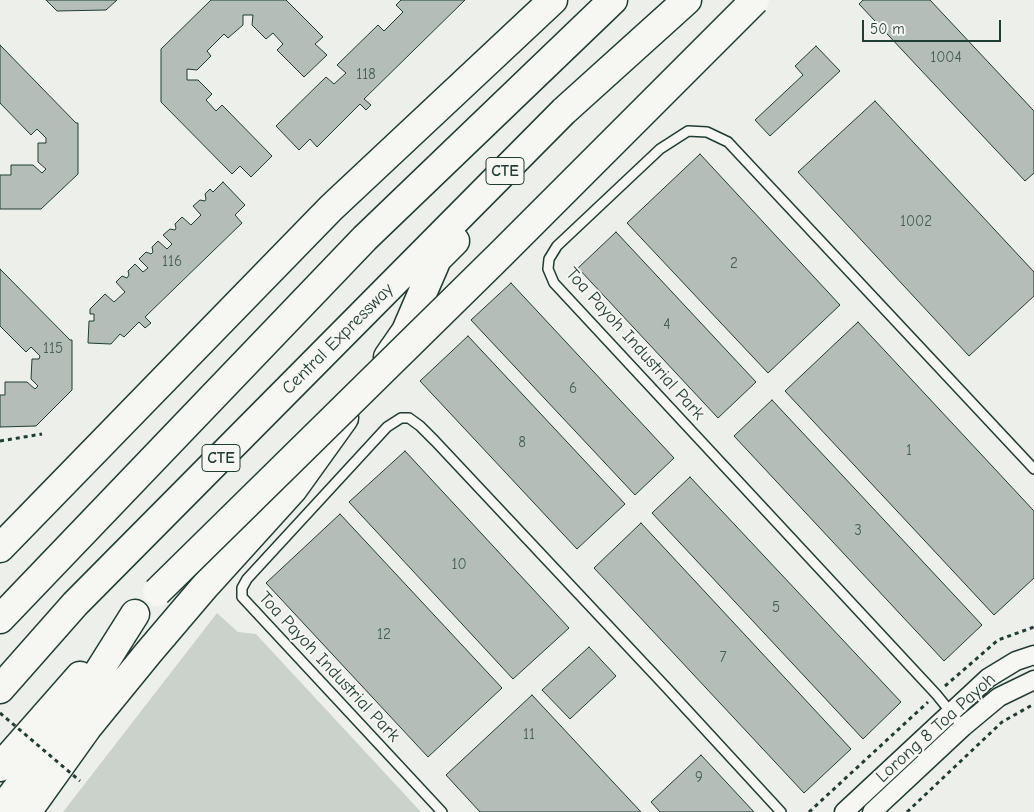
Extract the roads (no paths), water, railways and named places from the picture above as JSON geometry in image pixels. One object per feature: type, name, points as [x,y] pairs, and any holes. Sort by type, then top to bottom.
[{"type":"highway","points":[[0,548],[331,208],[553,0]]},
{"type":"highway","name":"CTE","points":[[0,618],[365,238],[613,0]]},
{"type":"highway","name":"Central Expressway","points":[[0,689],[75,604],[564,111],[687,0]]},
{"type":"highway","points":[[0,766],[135,614],[500,255],[755,0]]},
{"type":"highway","points":[[18,806],[87,728],[206,585],[294,489],[406,331],[437,259],[550,142],[564,111]]},
{"type":"highway","points":[[18,806],[60,733],[135,614]]},
{"type":"street","name":"Lorong 8 Toa Payoh","points":[[844,812],[988,678],[1016,661],[1034,655]]},
{"type":"street","name":"Lorong 8 Toa Payoh","points":[[872,812],[963,727],[999,697],[1034,680]]},
{"type":"lane","name":"Toa Payoh Industrial Park","points":[[963,727],[936,694],[554,283],[548,269],[549,259],[557,246],[660,149],[688,131],[707,132],[728,142],[740,154],[1034,470]]},
{"type":"lane","name":"Toa Payoh Industrial Park","points":[[442,812],[242,597],[242,588],[247,579],[387,426],[401,418],[409,418],[435,441],[623,640],[781,812]]}]
